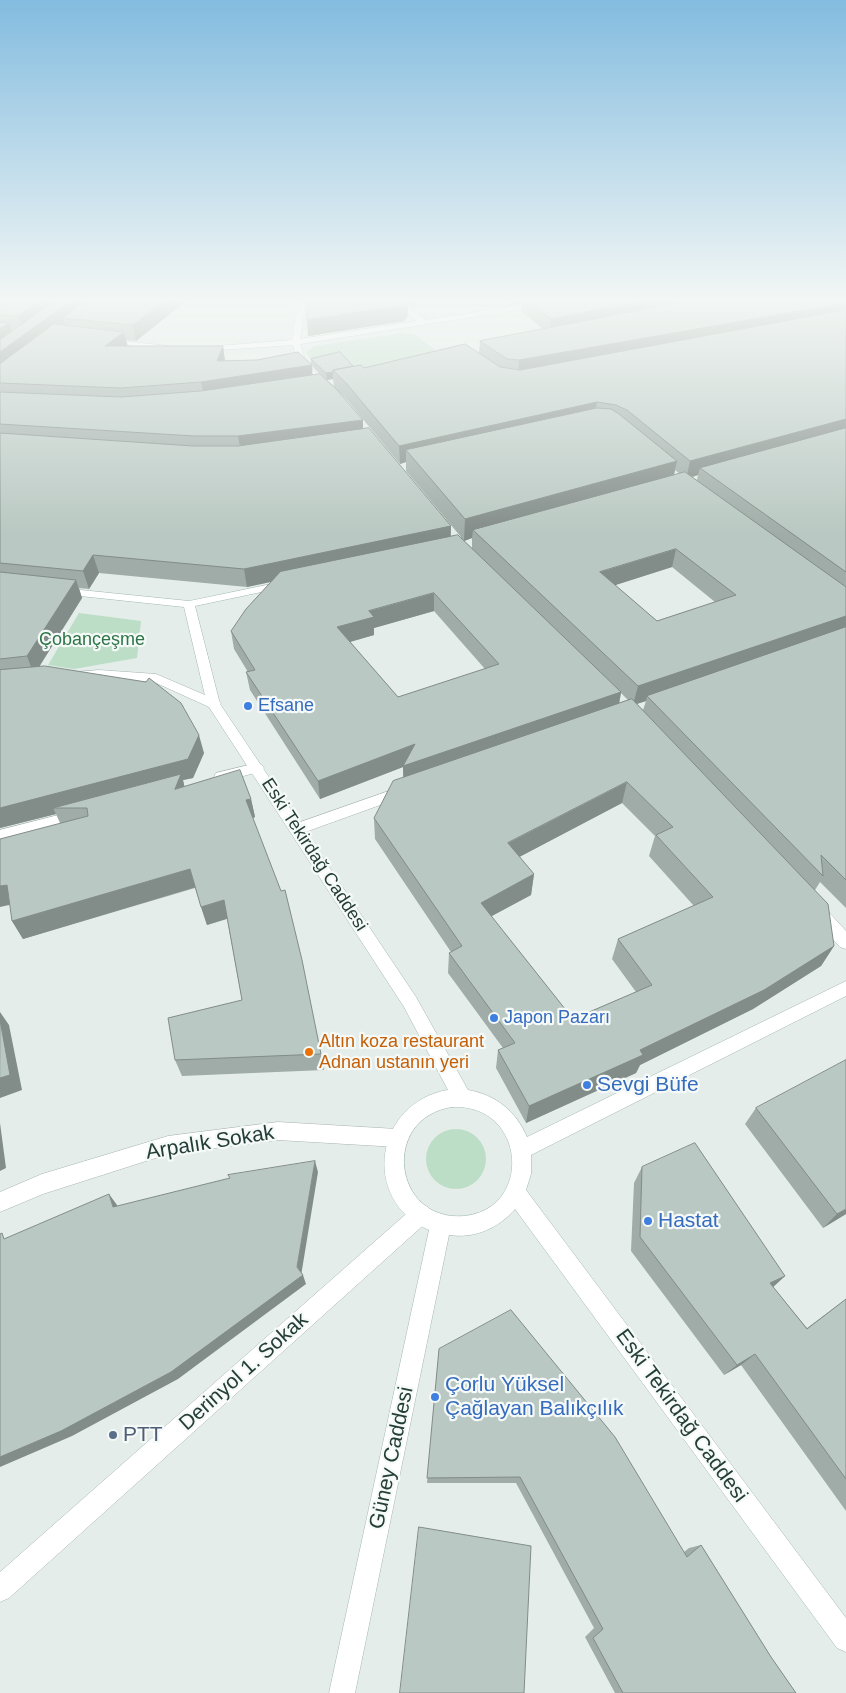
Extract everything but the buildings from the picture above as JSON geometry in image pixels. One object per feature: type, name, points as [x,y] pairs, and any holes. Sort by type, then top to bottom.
[{"type":"street","points":[[316,377],[337,397]]},
{"type":"street","points":[[47,589],[189,604],[296,582]]},
{"type":"street","name":"Eski Tekirdağ Caddesi","points":[[189,604],[214,704],[410,1002],[462,1097]]},
{"type":"street","points":[[62,677],[99,674],[156,678],[214,704]]},
{"type":"street","points":[[209,780],[257,768]]},
{"type":"street","points":[[296,829],[417,787]]},
{"type":"street","points":[[0,836],[95,810]]},
{"type":"street","points":[[806,899],[846,942]]},
{"type":"street","points":[[521,1150],[846,988]]},
{"type":"street","points":[[462,1097],[483,1103],[500,1114],[514,1130],[521,1150],[522,1172],[515,1192],[502,1209],[485,1221],[463,1226],[431,1219],[405,1198],[396,1179],[393,1158],[397,1138],[407,1120],[423,1106],[442,1099],[462,1097]]},
{"type":"street","name":"Arpalık Sokak","points":[[0,1202],[42,1184],[168,1145],[278,1131],[397,1138]]},
{"type":"street","name":"Eski Tekirdağ Caddesi","points":[[515,1192],[846,1639]]},
{"type":"street","name":"Derinyol 1. Sokak","points":[[0,1589],[431,1219]]},
{"type":"street","name":"Güney Caddesi","points":[[342,1693],[431,1219]]},
{"type":"green space","name":"Çobançeşme","points":[[79,613],[141,621],[137,658],[74,669],[48,665]]},
{"type":"green space","points":[[456,1129],[473,1134],[481,1142],[486,1159],[481,1176],[473,1184],[456,1189],[439,1184],[431,1176],[426,1159],[431,1142],[439,1134]]},
{"type":"place","name":"Efsane","points":[[248,706]]},
{"type":"place","name":"Japon Pazarı","points":[[494,1018]]},
{"type":"place","name":"Altın koza restaurant Adnan ustanın yeri","points":[[309,1052]]},
{"type":"place","name":"Sevgi Büfe","points":[[587,1085]]},
{"type":"place","name":"Hastat","points":[[648,1221]]},
{"type":"place","name":"Çorlu Yüksel Çağlayan Balıkçılık","points":[[435,1397]]},
{"type":"place","name":"PTT","points":[[113,1435]]}]
